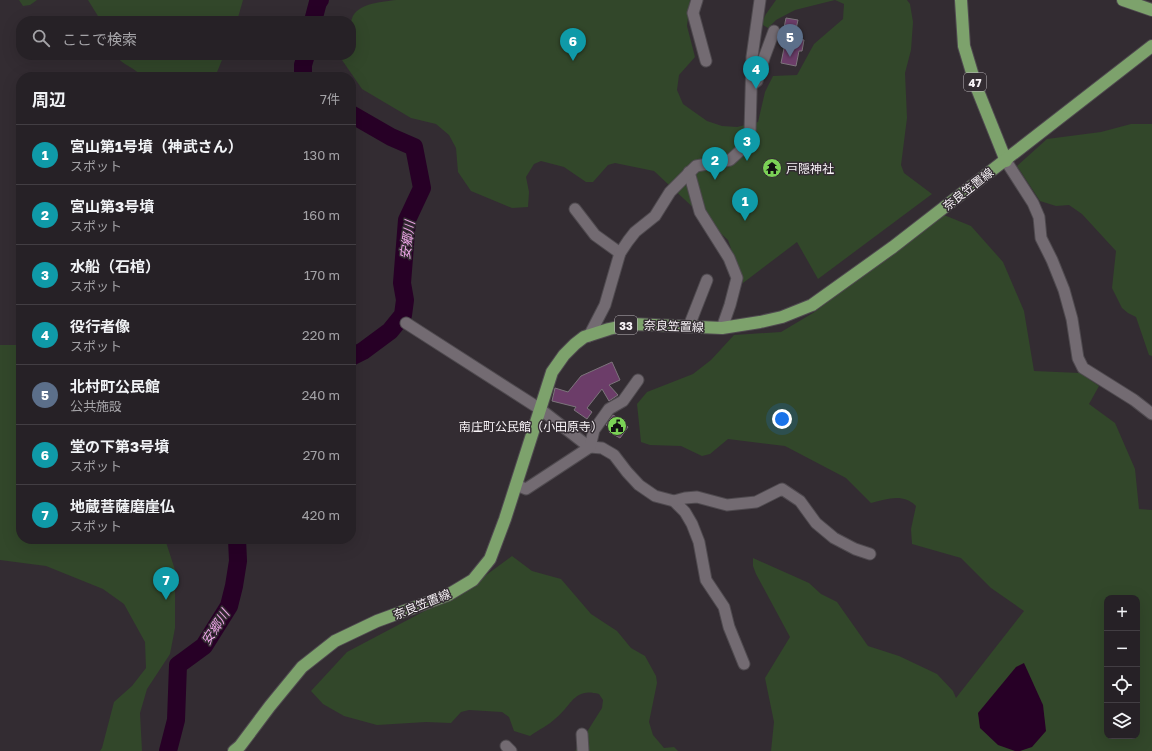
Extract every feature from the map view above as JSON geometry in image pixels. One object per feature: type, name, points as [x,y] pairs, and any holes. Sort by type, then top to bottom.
[{"type":"main road","name":"47","points":[[961,0],[964,46],[976,86],[1006,160]]},
{"type":"main road","points":[[1123,0],[1152,10]]},
{"type":"main road","name":"奈良笠置線","points":[[239,749],[270,706],[302,667],[335,641],[378,621],[448,595],[473,580],[490,559],[516,485],[552,372],[564,355],[584,337],[632,324],[722,328],[782,317],[812,305],[894,247],[1152,46]]},
{"type":"street","points":[[697,0],[692,13],[706,61]]},
{"type":"street","points":[[589,336],[605,304],[620,253],[635,232],[655,216],[670,192],[696,166],[730,160],[741,150],[750,131],[752,57],[760,0]]},
{"type":"street","points":[[752,85],[757,81],[774,31]]},
{"type":"street","points":[[1006,160],[1033,203],[1039,217],[1041,238],[1064,290],[1072,319],[1078,358],[1084,368],[1134,400],[1152,414]]},
{"type":"street","points":[[689,172],[700,212],[728,258],[737,278],[722,328]]},
{"type":"street","points":[[575,209],[595,235],[620,253]]},
{"type":"street","points":[[689,326],[707,280]]},
{"type":"street","points":[[406,323],[540,409],[590,447],[602,448],[614,455],[639,485],[655,496],[674,501],[697,497],[727,506],[756,502],[782,489],[800,501],[816,523],[834,538],[855,549],[870,554]]},
{"type":"street","points":[[516,485],[526,489],[590,447],[594,430],[605,414],[609,409],[623,401],[638,380]]},
{"type":"street","points":[[674,501],[685,512],[692,524],[699,542],[706,580],[724,607],[729,627],[744,664]]},
{"type":"street","points":[[582,734],[583,751]]},
{"type":"green space","points":[[19,0],[37,0],[30,5],[23,6]]},
{"type":"green space","points":[[88,0],[243,0],[238,16],[98,16]]},
{"type":"green space","points":[[396,0],[690,0],[687,26],[695,57],[679,75],[677,90],[683,104],[707,121],[722,126],[737,127],[758,122],[765,92],[773,76],[797,75],[814,44],[843,19],[844,4],[835,0],[907,0],[910,4],[913,22],[911,50],[905,73],[907,118],[901,165],[904,173],[932,194],[818,279],[797,242],[743,283],[728,240],[654,171],[615,163],[608,165],[593,182],[586,182],[564,167],[541,161],[534,164],[526,177],[529,192],[528,207],[512,208],[471,191],[458,172],[456,148],[449,135],[436,124],[411,118],[362,89],[356,80],[356,72],[350,72],[342,60],[356,60],[356,16],[353,16],[362,7]]},
{"type":"green space","points":[[776,0],[835,0],[795,10],[776,20],[768,28],[761,24]]},
{"type":"green space","points":[[120,60],[222,60],[217,72],[137,72]]},
{"type":"green space","points":[[1131,124],[1152,124],[1152,356],[1149,355],[1136,317],[1122,308],[1112,288],[1116,251],[1082,214],[1069,205],[1056,206],[1040,201],[1017,166],[1047,139],[1101,132]]},
{"type":"green space","points":[[944,215],[971,226],[1003,262],[1024,311],[1034,371],[1080,373],[1099,386],[1089,404],[1115,423],[1135,469],[1139,509],[1152,510],[1152,751],[771,751],[774,722],[765,678],[790,637],[756,574],[753,566],[753,558],[809,583],[821,594],[837,602],[868,646],[899,656],[937,674],[953,691],[956,698],[1024,611],[991,588],[961,558],[912,544],[911,529],[916,506],[906,499],[895,498],[871,503],[846,478],[785,446],[728,439],[710,454],[702,456],[681,446],[650,445],[641,442],[637,404],[647,392],[693,374],[711,360],[734,335],[781,332],[813,313]]},
{"type":"green space","points":[[0,345],[16,345],[16,544],[167,544],[175,570],[175,628],[170,654],[147,689],[140,713],[142,751],[100,751],[114,702],[132,686],[146,668],[145,642],[124,604],[103,589],[46,566],[0,560]]},
{"type":"green space","points":[[512,556],[532,571],[561,579],[591,614],[617,631],[631,648],[645,656],[656,676],[657,683],[649,722],[653,735],[664,748],[674,747],[678,751],[575,751],[602,708],[603,700],[599,694],[591,692],[584,693],[574,698],[553,721],[530,736],[514,731],[509,717],[502,712],[469,710],[461,712],[451,723],[426,722],[377,725],[344,716],[323,704],[311,691],[347,652],[470,587]]},
{"type":"shaded area","points":[[1024,663],[1043,705],[1046,731],[1032,747],[1015,751],[998,745],[980,728],[978,713],[1016,667]]},
{"type":"building","points":[[786,18],[798,20],[794,38],[804,40],[802,51],[799,51],[796,66],[781,63],[788,29],[784,28]]},
{"type":"building","points":[[612,362],[620,380],[609,385],[618,395],[609,401],[602,389],[587,408],[592,412],[587,419],[574,410],[576,407],[552,401],[555,388],[568,392],[581,376]]},
{"type":"building","name":"南庄町公民館（小田原寺）","points":[[613,415],[625,422],[624,424],[628,427],[620,438],[609,432],[612,428],[606,425]]},
{"type":"waterway","name":"安郷川","points":[[314,16],[318,2],[320,0]]},
{"type":"waterway","name":"安郷川","points":[[303,72],[304,60]]},
{"type":"waterway","name":"安郷川","points":[[356,117],[391,137],[414,147],[422,188],[407,220],[402,283],[405,300],[403,315],[390,331],[356,354]]},
{"type":"waterway","name":"安郷川","points":[[168,751],[176,720],[178,665],[204,646],[229,606],[238,561],[237,544]]},
{"type":"place","name":"北村町公民館","points":[[790,57]]},
{"type":"place","name":"堂の下第3号墳","points":[[573,61]]},
{"type":"place","name":"役行者像","points":[[756,89]]},
{"type":"place","name":"水船（石棺）","points":[[747,161]]},
{"type":"place","name":"戸隠神社","points":[[772,168]]},
{"type":"place","name":"宮山第3号墳","points":[[715,180]]},
{"type":"place","name":"宮山第1号墳（神武さん）","points":[[745,221]]},
{"type":"place","name":"南庄町公民館（小田原寺）","points":[[617,426]]},
{"type":"place","name":"地蔵菩薩磨崖仏","points":[[166,600]]}]
